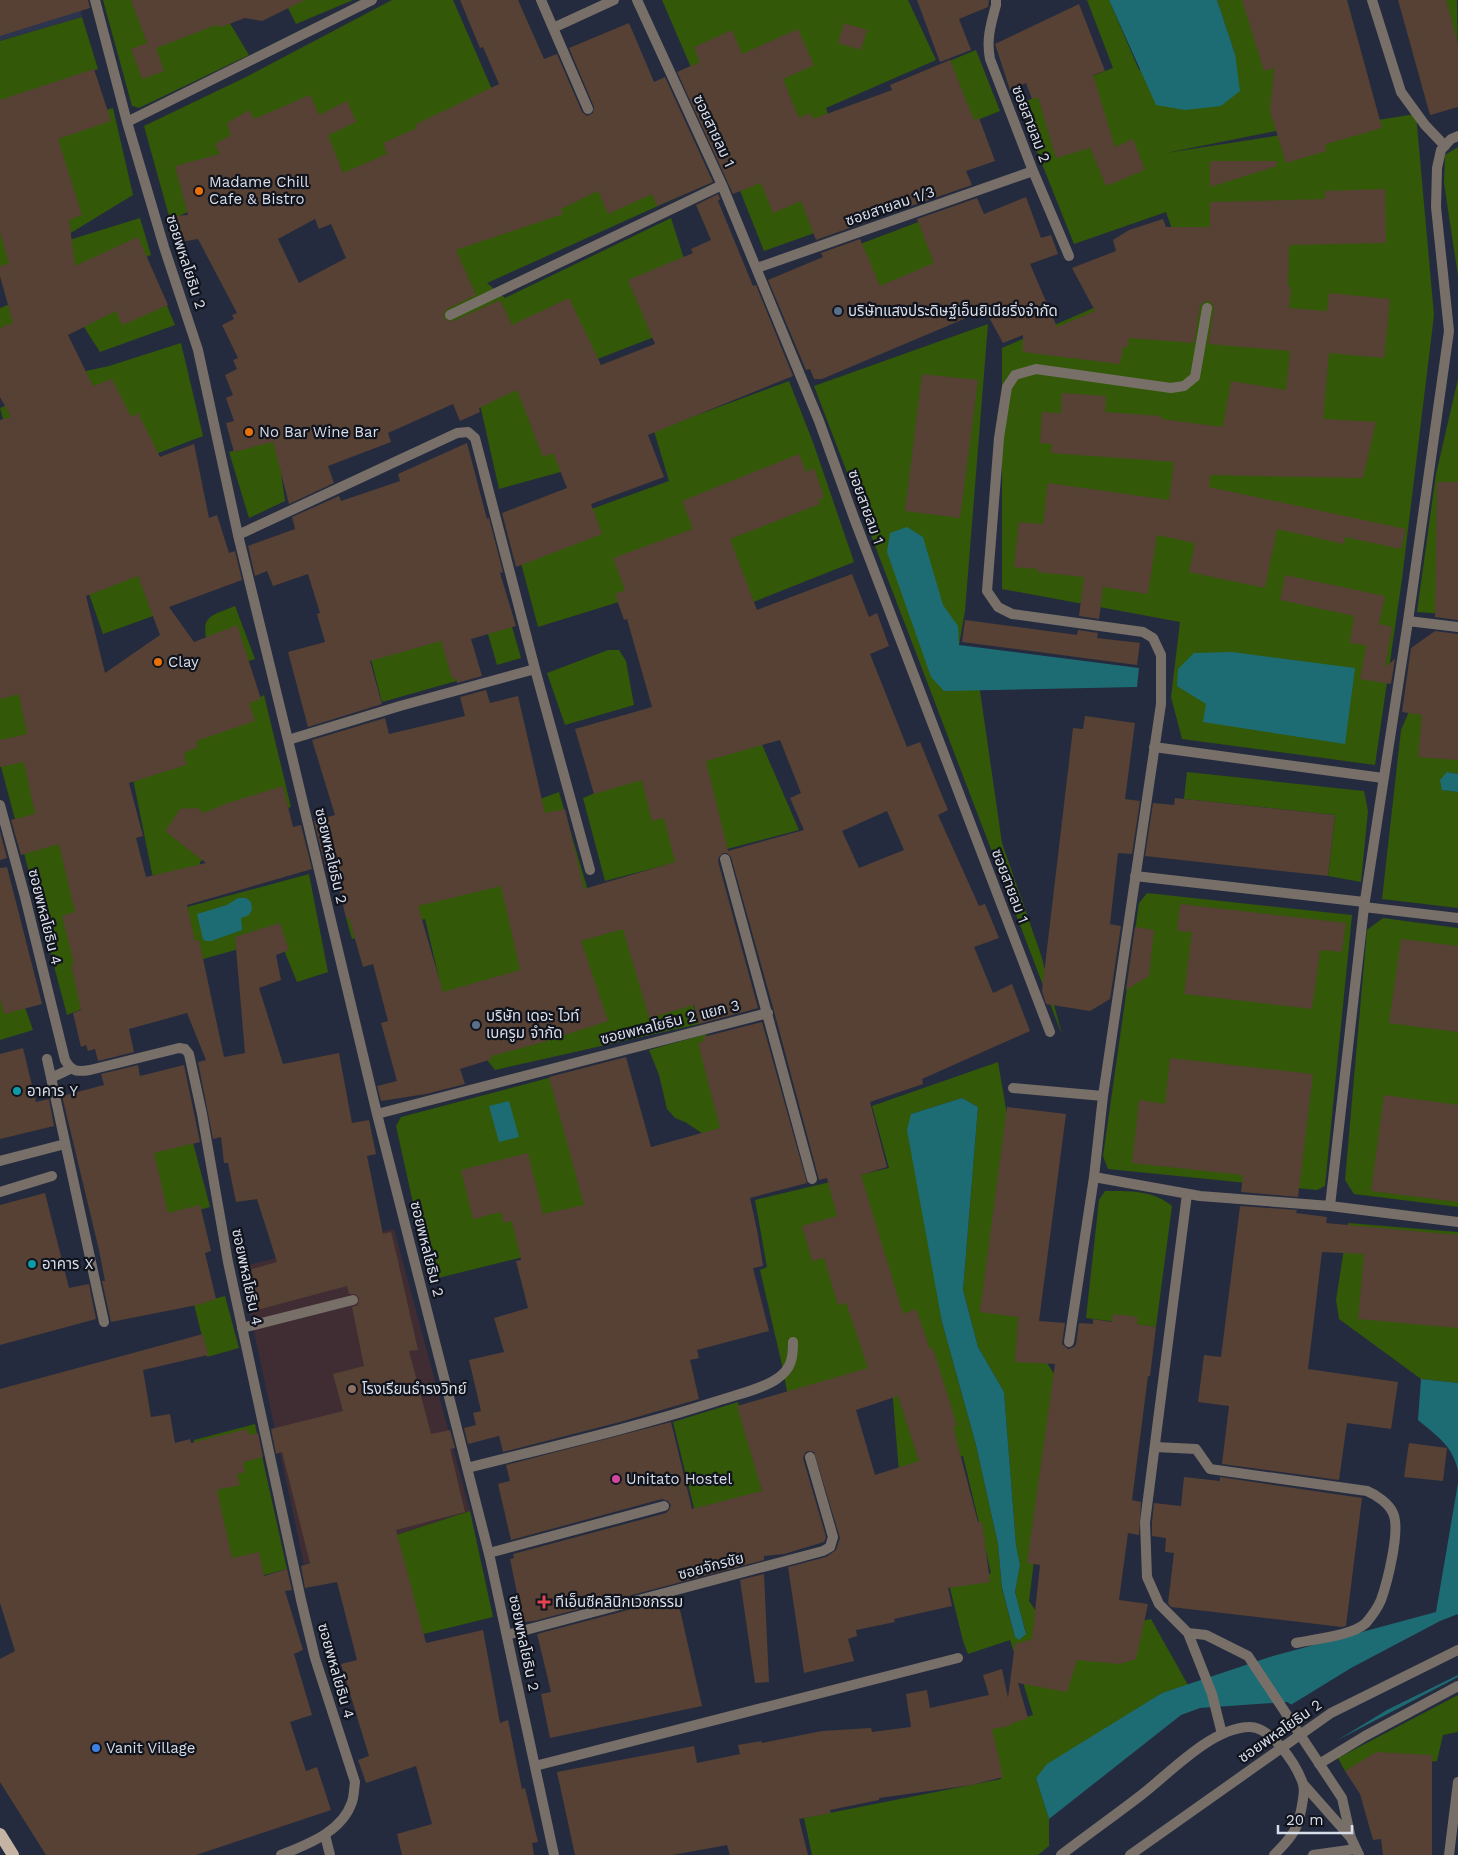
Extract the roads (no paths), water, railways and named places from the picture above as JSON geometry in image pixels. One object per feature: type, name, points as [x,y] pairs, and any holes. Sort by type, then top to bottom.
[{"type":"main road","points":[[0,1834],[13,1855]]},
{"type":"street","name":"ซอยพหลโยธิน 2","points":[[95,0],[127,122],[164,247],[198,350],[238,536],[377,1114],[489,1553],[554,1855]]},
{"type":"street","points":[[127,122],[372,0]]},
{"type":"street","points":[[541,0],[588,109]]},
{"type":"street","points":[[553,28],[614,0]]},
{"type":"street","name":"ซอยสายลม 1","points":[[637,0],[722,185],[819,421],[854,518],[1050,1032]]},
{"type":"street","name":"ซอยสายลม 2","points":[[996,0],[988,36],[990,59],[1033,172],[1068,256]]},
{"type":"street","points":[[1372,0],[1401,92],[1425,125],[1445,146]]},
{"type":"street","points":[[1330,1206],[1364,904],[1408,621],[1449,331],[1436,206],[1437,168],[1441,150],[1451,139],[1458,136]]},
{"type":"street","name":"ซอยสายลม 1/3","points":[[757,268],[1033,172]]},
{"type":"street","points":[[450,315],[722,185]]},
{"type":"street","points":[[1069,1342],[1160,704],[1161,655],[1152,638],[1143,632],[1012,614],[998,607],[987,591],[999,438],[1007,387],[1015,375],[1036,369],[1170,388],[1184,386],[1195,377],[1207,308]]},
{"type":"street","points":[[238,536],[457,433],[468,432],[475,438],[479,447],[535,670],[590,870]]},
{"type":"street","points":[[1408,621],[1458,627]]},
{"type":"street","points":[[288,740],[400,706],[535,670]]},
{"type":"street","points":[[1154,747],[1383,778]]},
{"type":"street","name":"ซอยพหลโยธิน 4","points":[[0,805],[25,897],[64,1060],[70,1069],[76,1072],[90,1070],[180,1048],[189,1054],[242,1328],[315,1658],[355,1782],[353,1800],[349,1810],[337,1825],[325,1835],[281,1855]]},
{"type":"street","points":[[725,859],[812,1179]]},
{"type":"street","points":[[1136,876],[1364,904],[1458,918]]},
{"type":"street","name":"ซอยพหลโยธิน 2 แยก 3","points":[[377,1114],[768,1013]]},
{"type":"street","points":[[47,1059],[104,1322]]},
{"type":"street","points":[[51,1078],[70,1069]]},
{"type":"street","points":[[1013,1088],[1103,1096]]},
{"type":"street","points":[[0,1161],[65,1144]]},
{"type":"street","points":[[0,1192],[52,1176]]},
{"type":"street","points":[[1094,1177],[1187,1194],[1330,1206],[1458,1222]]},
{"type":"street","points":[[1187,1194],[1145,1522],[1147,1577],[1159,1604],[1188,1633],[1212,1694],[1222,1734]]},
{"type":"street","points":[[242,1328],[353,1300]]},
{"type":"street","points":[[467,1468],[652,1422],[756,1388],[778,1379],[787,1369],[793,1358],[793,1342]]},
{"type":"street","points":[[1155,1447],[1196,1449],[1210,1469],[1367,1491],[1376,1495],[1393,1513],[1396,1526],[1392,1556],[1380,1602],[1365,1624],[1346,1633],[1296,1643]]},
{"type":"street","name":"ซอยจักรชัย","points":[[507,1635],[824,1551],[830,1547],[833,1537],[810,1457]]},
{"type":"street","points":[[489,1553],[664,1506]]},
{"type":"street","points":[[1188,1633],[1206,1635],[1248,1656],[1342,1798],[1351,1838],[1358,1852],[1313,1855]]},
{"type":"street","name":"ซอยพหลโยธิน 2","points":[[1130,1855],[1331,1713],[1458,1650]]},
{"type":"street","points":[[535,1766],[958,1658]]},
{"type":"street","points":[[1319,1764],[1364,1736],[1458,1686]]},
{"type":"street","points":[[1061,1855],[1140,1796],[1202,1746],[1222,1734],[1250,1726],[1266,1732],[1288,1755],[1305,1786],[1351,1838]]},
{"type":"street","points":[[1449,1855],[1458,1782]]},
{"type":"street","points":[[1274,1855],[1287,1843],[1298,1826],[1305,1786]]},
{"type":"street","points":[[325,1835],[330,1855]]},
{"type":"place","name":"Madame Chill Cafe & Bistro","points":[[199,191]]},
{"type":"place","name":"บริษัทแสงประดิษฐ์เอ็นยิเนียริ่งจำกัด","points":[[838,311]]},
{"type":"place","name":"No Bar Wine Bar","points":[[249,432]]},
{"type":"place","name":"Clay","points":[[158,662]]},
{"type":"place","name":"บริษัท เดอะ ไวท์ เบครูม จำกัด","points":[[476,1025]]},
{"type":"place","name":"อาคาร Y","points":[[17,1091]]},
{"type":"place","name":"อาคาร X","points":[[32,1264]]},
{"type":"place","name":"โรงเรียนธำรงวิทย์","points":[[352,1389]]},
{"type":"place","name":"Unitato Hostel","points":[[616,1479]]},
{"type":"place","name":"ทีเอ็นซีคลินิกเวชกรรม","points":[[544,1602]]},
{"type":"place","name":"Vanit Village","points":[[96,1748]]}]
